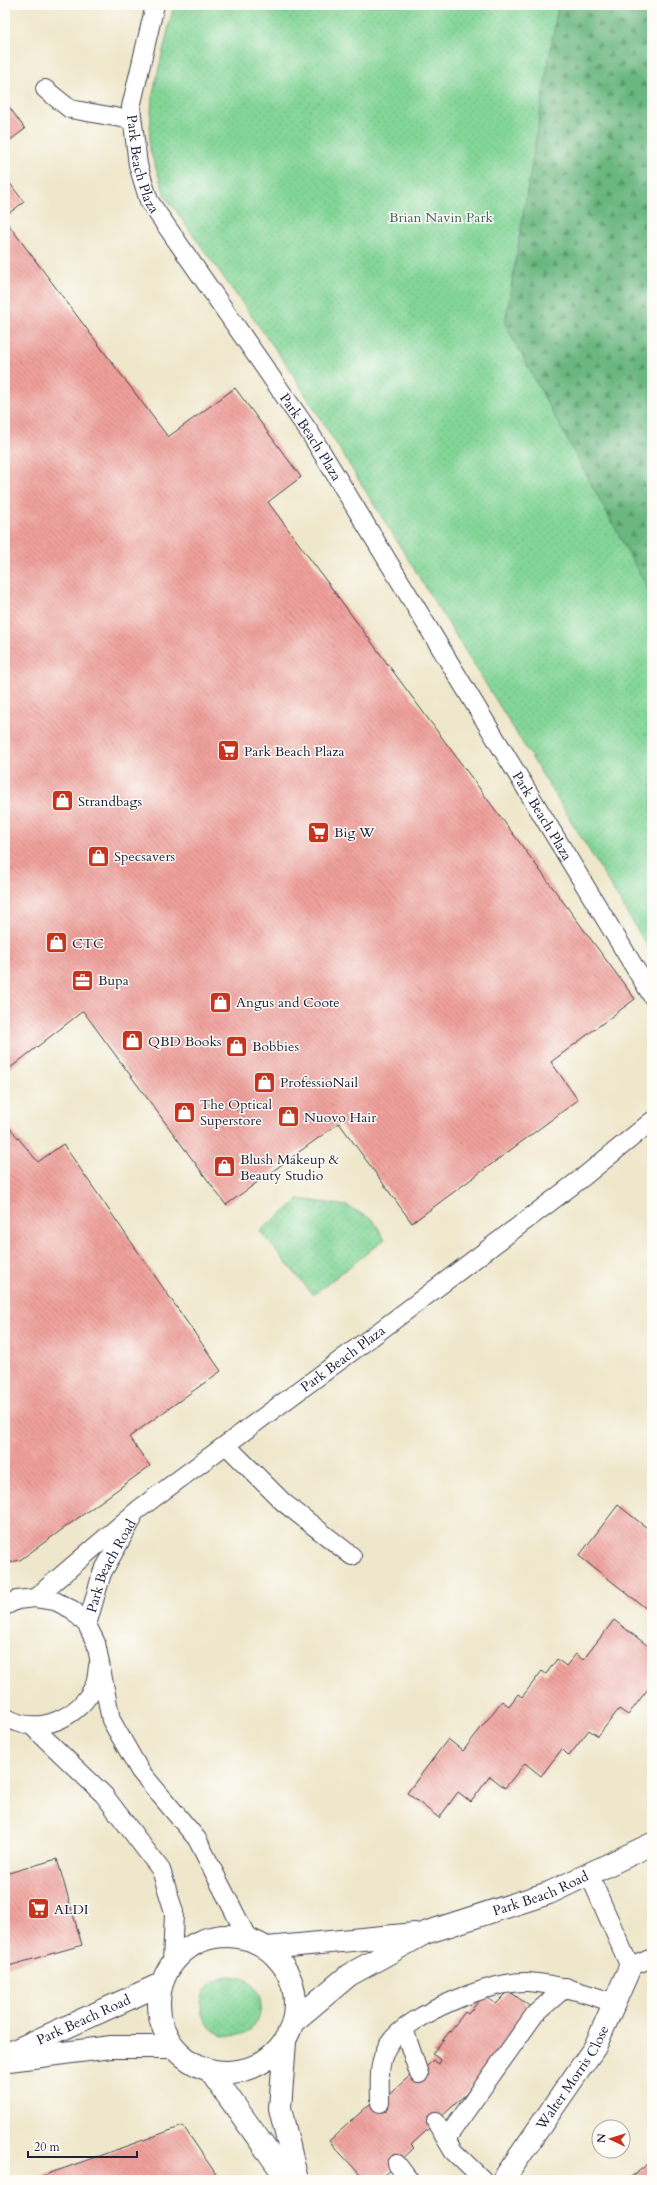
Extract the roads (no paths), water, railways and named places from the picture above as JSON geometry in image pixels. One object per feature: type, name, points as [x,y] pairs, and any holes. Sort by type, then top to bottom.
[{"type":"street","name":"Park Beach Road","points":[[289,2032],[349,1975],[426,1933],[549,1893],[652,1844]]},
{"type":"street","name":"Park Beach Road","points":[[258,1944],[426,1933]]},
{"type":"street","points":[[289,2032],[270,2058],[252,2068],[231,2073],[210,2071],[190,2062],[173,2047],[162,2028],[158,2006],[161,1984],[172,1963],[187,1948],[206,1939],[228,1935],[258,1944],[282,1963],[292,1981],[296,2002],[289,2032],[280,2108],[297,2180]]},
{"type":"street","name":"Walter Morris Close","points":[[503,2180],[595,2047],[630,1967]]},
{"type":"street","name":"Park Beach Road","points":[[5,2055],[161,1984]]},
{"type":"street","name":"Park Beach Road","points":[[5,2060],[111,2048],[173,2047]]},
{"type":"street","points":[[210,2071],[288,2180]]},
{"type":"lane","name":"Park Beach Plaza","points":[[155,5],[131,107],[138,165],[149,201],[310,433],[652,996]]},
{"type":"lane","points":[[45,89],[70,109],[132,120]]},
{"type":"lane","name":"Park Beach Plaza","points":[[35,1598],[139,1509],[374,1336],[570,1187],[652,1121]]},
{"type":"lane","points":[[226,1445],[283,1502],[352,1556]]},
{"type":"lane","name":"Park Beach Road","points":[[87,1625],[102,1573],[139,1509]]},
{"type":"lane","points":[[5,1606],[17,1600],[35,1598],[55,1601],[73,1610],[87,1625],[96,1643],[111,1720],[140,1771],[197,1839],[258,1944]]},
{"type":"lane","points":[[5,1717],[12,1721],[32,1726],[52,1724],[70,1715],[85,1701],[95,1684],[99,1663]]},
{"type":"lane","points":[[32,1726],[104,1796],[161,1870],[174,1912],[172,1963]]},
{"type":"lane","points":[[589,1874],[630,1967],[652,1958]]},
{"type":"lane","points":[[380,2103],[379,2067],[389,2044],[404,2028],[452,2000],[493,1986],[527,1982],[566,1987],[614,2003]]},
{"type":"lane","points":[[446,2139],[535,2014],[566,1987]]},
{"type":"lane","points":[[404,2028],[419,2074]]},
{"type":"lane","points":[[436,2122],[453,2151],[483,2180]]},
{"type":"lane","points":[[397,2164],[409,2180]]},
{"type":"place","name":"Park Beach Plaza","points":[[228,751]]},
{"type":"place","name":"Strandbags","points":[[63,801]]},
{"type":"place","name":"Big W","points":[[318,832]]},
{"type":"place","name":"Specsavers","points":[[98,856]]},
{"type":"place","name":"CTC","points":[[57,943]]},
{"type":"place","name":"Bupa","points":[[83,980]]},
{"type":"place","name":"Angus and Coote","points":[[221,1002]]},
{"type":"place","name":"QBD Books","points":[[132,1041]]},
{"type":"place","name":"Bobbies","points":[[237,1046]]},
{"type":"place","name":"ProfessioNail","points":[[264,1082]]},
{"type":"place","name":"The Optical Superstore","points":[[185,1112]]},
{"type":"place","name":"Nuovo Hair","points":[[288,1117]]},
{"type":"place","name":"Blush Makeup & Beauty Studio","points":[[225,1167]]},
{"type":"place","name":"ALDI","points":[[38,1909]]},
{"type":"park label","name":"Brian Navin Park","points":[[441,217]]}]
